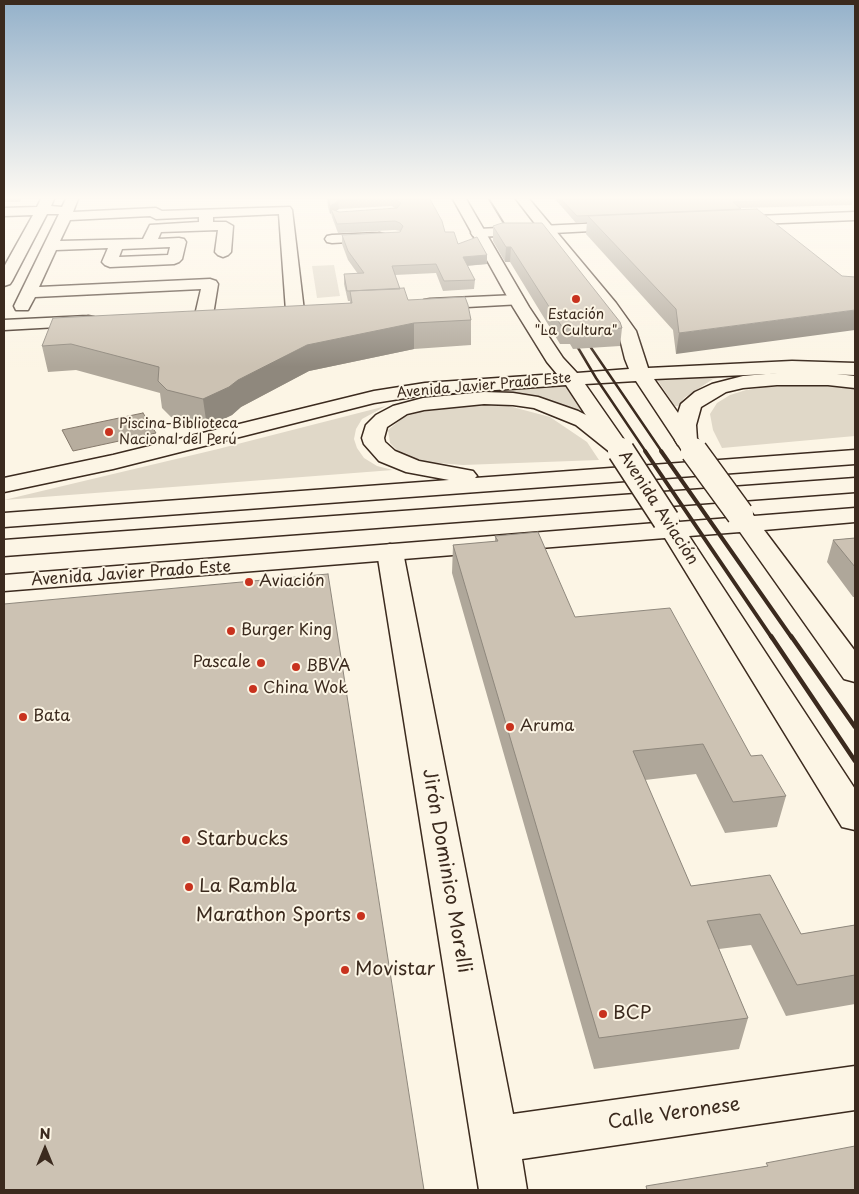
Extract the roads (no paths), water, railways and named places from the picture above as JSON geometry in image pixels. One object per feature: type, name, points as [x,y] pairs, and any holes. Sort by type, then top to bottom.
[{"type":"main road","points":[[4,281],[18,255]]},
{"type":"main road","points":[[4,343],[8,325],[28,292],[47,255]]},
{"type":"main road","points":[[102,289],[113,255]]},
{"type":"main road","points":[[168,286],[175,255]]},
{"type":"main road","points":[[289,255],[295,311]]},
{"type":"main road","name":"Avenida Aviación","points":[[490,255],[516,300],[556,362],[571,378],[670,525],[855,817]]},
{"type":"main road","points":[[567,255],[610,306],[627,331],[634,359],[641,374],[687,442],[855,672]]},
{"type":"main road","points":[[110,262],[174,259]]},
{"type":"main road","points":[[28,292],[215,284],[204,315]]},
{"type":"main road","points":[[412,305],[516,300]]},
{"type":"main road","points":[[277,312],[314,310]]},
{"type":"main road","points":[[185,316],[222,314]]},
{"type":"main road","points":[[8,325],[109,320]]},
{"type":"main road","points":[[792,368],[855,374]]},
{"type":"main road","name":"Avenida Javier Prado Este","points":[[4,485],[130,458],[374,398],[425,389],[641,374],[792,368],[855,369]]},
{"type":"main road","points":[[687,442],[685,425],[691,404],[719,388],[743,382],[777,379],[828,379],[855,382]]},
{"type":"main road","points":[[516,483],[426,470],[403,463],[380,450],[373,438],[374,431],[383,419],[411,407],[469,399],[513,399],[538,403],[571,415],[583,421],[620,449]]},
{"type":"main road","points":[[4,520],[855,457]]},
{"type":"main road","points":[[4,548],[855,485]]},
{"type":"main road","points":[[4,507],[167,508]]},
{"type":"main road","name":"Avenida Javier Prado Este","points":[[4,584],[390,552],[743,519],[855,515]]},
{"type":"main road","points":[[4,559],[115,540]]},
{"type":"main road","name":"Jirón Dominico Morelli","points":[[390,552],[502,1190]]},
{"type":"main road","name":"Calle Veronese","points":[[494,1140],[855,1088]]},
{"type":"railway","points":[[571,336],[596,378],[646,452]]},
{"type":"railway","points":[[583,336],[662,452]]},
{"type":"railway","points":[[645,451],[772,638]]},
{"type":"railway","points":[[661,451],[792,638]]},
{"type":"railway","points":[[771,636],[855,761]]},
{"type":"railway","points":[[791,636],[855,727]]},
{"type":"place","name":"Estación \"La Cultura\"","points":[[576,299]]},
{"type":"place","name":"Piscina-Biblioteca Nacional del Perú","points":[[109,432]]},
{"type":"place","name":"Aviación","points":[[249,582]]},
{"type":"place","name":"Burger King","points":[[231,631]]},
{"type":"place","name":"Pascale","points":[[261,663]]},
{"type":"place","name":"BBVA","points":[[296,667]]},
{"type":"place","name":"China Wok","points":[[253,689]]},
{"type":"place","name":"Bata","points":[[23,717]]},
{"type":"place","name":"Aruma","points":[[510,727]]},
{"type":"place","name":"Starbucks","points":[[186,840]]},
{"type":"place","name":"La Rambla","points":[[189,887]]},
{"type":"place","name":"Marathon Sports","points":[[361,916]]},
{"type":"place","name":"Movistar","points":[[345,970]]},
{"type":"place","name":"BCP","points":[[603,1014]]}]
